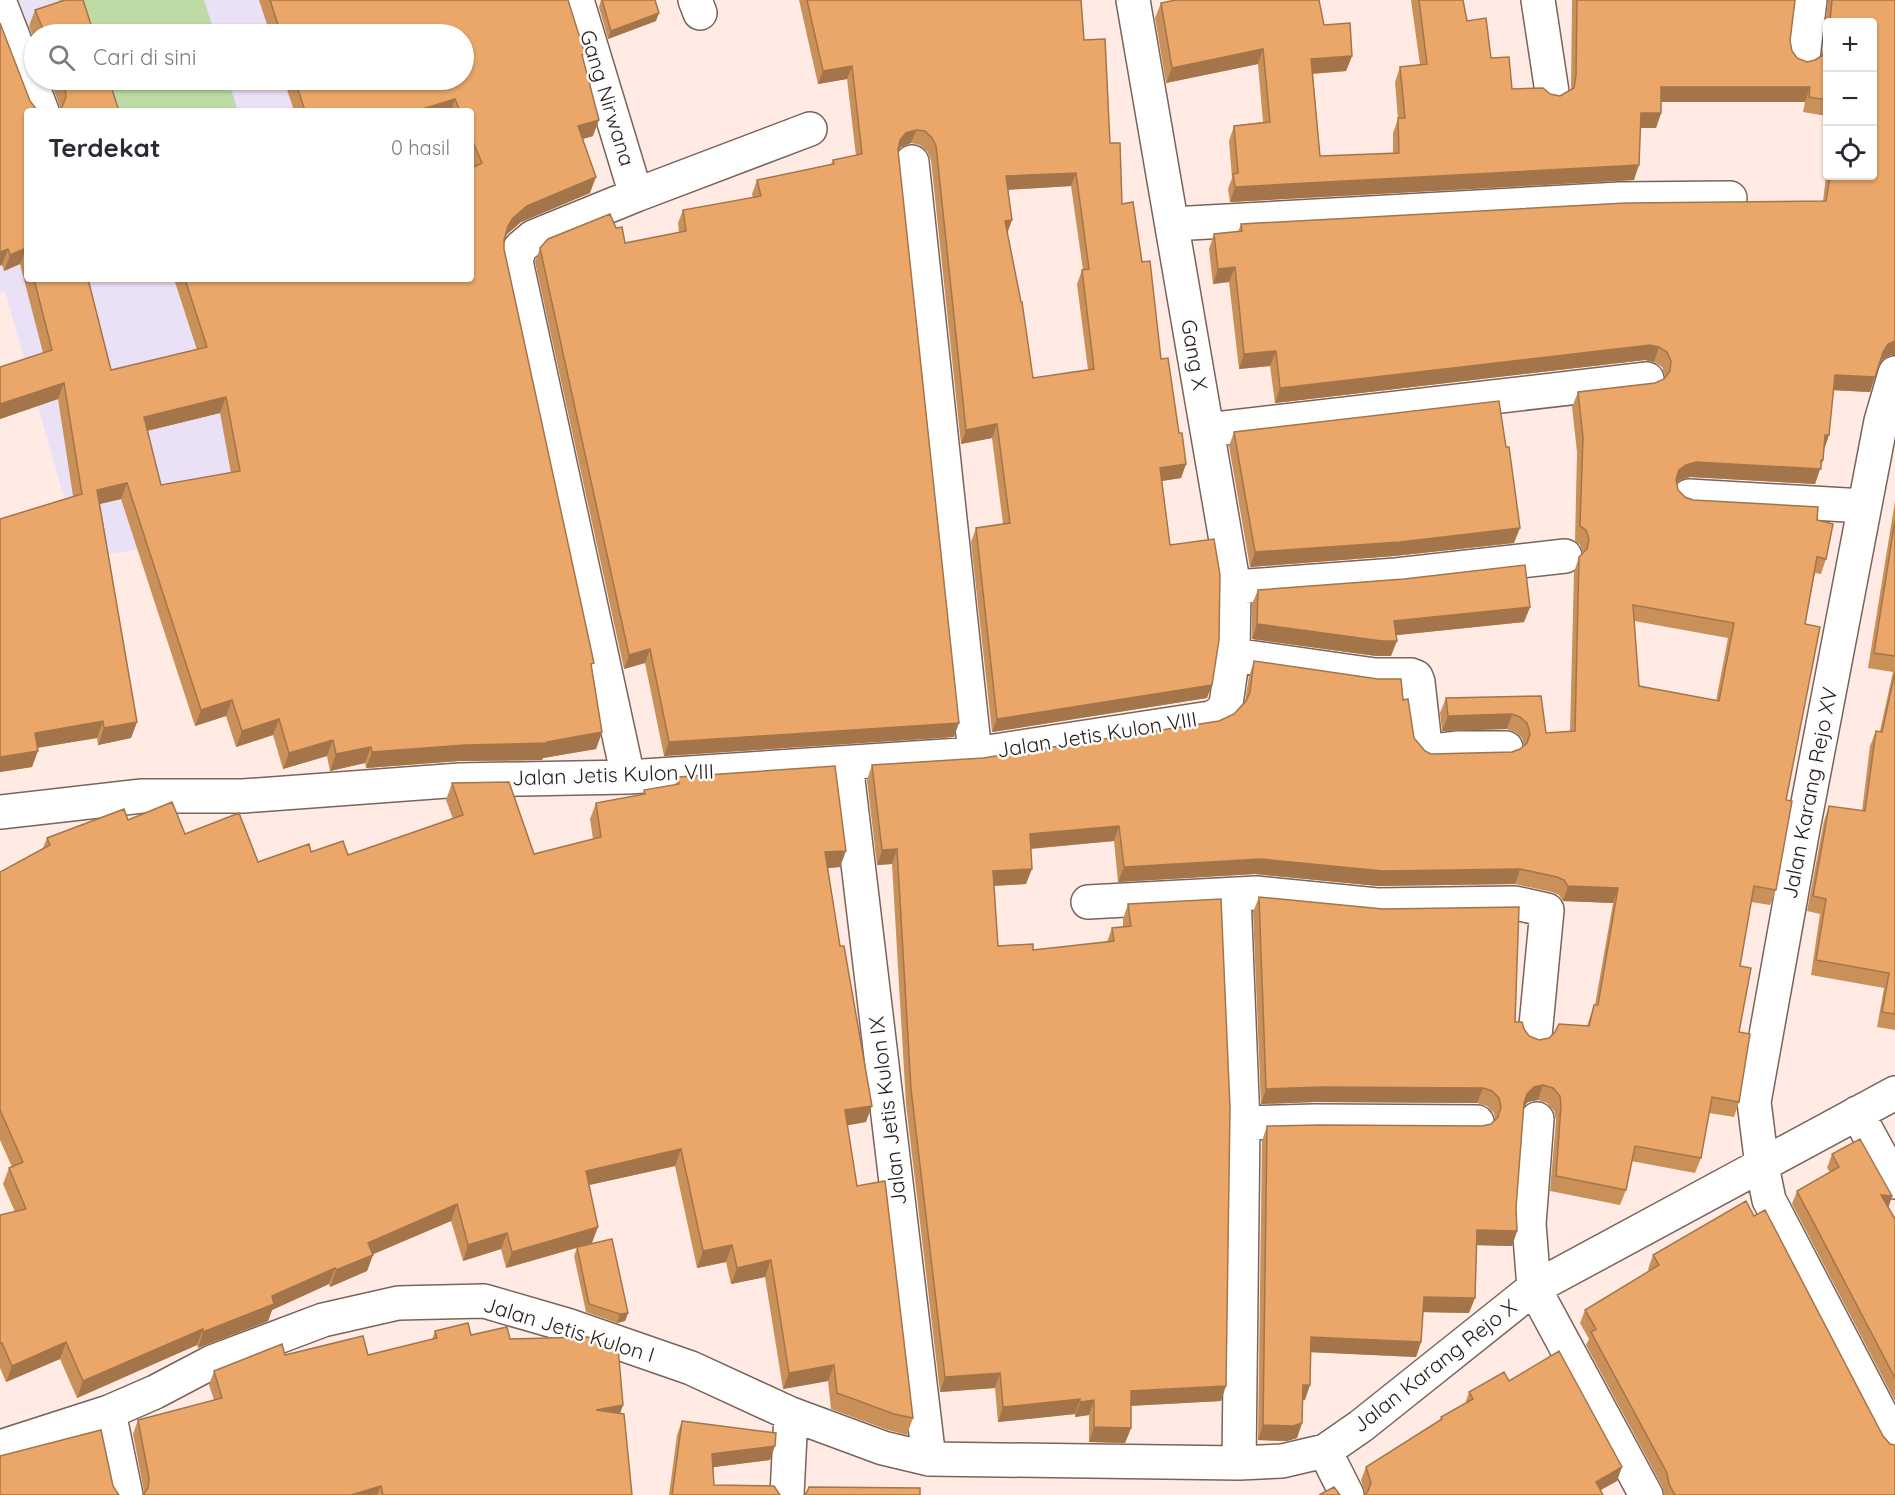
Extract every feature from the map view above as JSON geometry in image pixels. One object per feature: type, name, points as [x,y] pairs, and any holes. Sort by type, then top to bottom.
[{"type":"street","name":"Gang Nirwana","points":[[577,0],[636,195]]},
{"type":"street","name":"Gang X","points":[[1133,0],[1234,587],[1233,655],[1223,711]]},
{"type":"street","points":[[1538,0],[1552,92]]},
{"type":"street","points":[[1803,58],[1810,0]]},
{"type":"street","points":[[0,3],[24,65]]},
{"type":"street","points":[[34,90],[41,108]]},
{"type":"street","points":[[628,777],[516,261],[520,248],[533,237],[810,129]]},
{"type":"street","points":[[912,162],[975,754]]},
{"type":"street","points":[[1172,224],[1620,199],[1731,198]]},
{"type":"street","name":"Jalan Karang Rejo XV","points":[[1895,373],[1888,423],[1864,506],[1754,1102],[1769,1200],[1895,1441]]},
{"type":"street","points":[[1207,430],[1647,379]]},
{"type":"street","points":[[1689,496],[1864,506]]},
{"type":"street","points":[[1234,587],[1396,575],[1565,556]]},
{"type":"street","points":[[1233,655],[1376,675],[1411,675],[1416,677],[1418,682],[1427,749],[1506,748]]},
{"type":"street","name":"Jalan Jetis Kulon VIII","points":[[0,812],[141,796],[243,796],[460,780],[628,777],[975,754],[1210,718],[1223,711]]},
{"type":"street","name":"Jalan Jetis Kulon IX","points":[[846,763],[928,1459]]},
{"type":"street","points":[[1088,902],[1256,893],[1377,905],[1515,903],[1547,910],[1535,1036]]},
{"type":"street","points":[[1234,895],[1243,1123],[1239,1463]]},
{"type":"street","name":"Jalan Karang Rejo X","points":[[928,1459],[1239,1463],[1282,1461],[1325,1451],[1361,1426],[1534,1288],[1895,1093]]},
{"type":"street","points":[[1857,1113],[1895,1182]]},
{"type":"street","points":[[1537,1119],[1528,1224],[1534,1288],[1646,1495]]},
{"type":"street","points":[[1243,1123],[1477,1122]]},
{"type":"street","name":"Jalan Jetis Kulon I","points":[[0,1447],[109,1412],[155,1392],[212,1362],[322,1320],[398,1303],[484,1301],[567,1325],[691,1368],[791,1414],[883,1448],[928,1459]]},
{"type":"street","points":[[109,1412],[126,1495]]},
{"type":"street","points":[[787,1495],[791,1414]]},
{"type":"street","points":[[1325,1451],[1347,1495]]},
{"type":"shaded area","points":[[0,0],[319,0],[326,24],[24,24],[24,90],[348,90],[354,108],[24,108],[24,282],[397,282],[334,503],[179,545],[81,557],[5,292],[0,293]]},
{"type":"green space","points":[[58,0],[204,0],[212,24],[66,24]]},
{"type":"green space","points":[[86,90],[231,90],[237,108],[92,108]]},
{"type":"building","points":[[65,0],[83,0],[91,24],[41,24],[35,10]]},
{"type":"building","points":[[270,0],[568,0],[585,54],[582,55],[599,120],[578,126],[596,177],[527,206],[513,218],[508,226],[504,249],[594,663],[591,664],[602,732],[548,743],[465,745],[372,752],[371,747],[336,754],[333,740],[289,753],[279,719],[242,731],[232,700],[201,710],[127,483],[97,490],[137,722],[104,728],[103,721],[35,733],[38,751],[0,757],[0,519],[82,494],[64,383],[0,404],[0,367],[52,350],[35,282],[89,282],[111,370],[207,347],[186,282],[474,282],[474,167],[482,163],[474,144],[474,108],[459,108],[455,99],[426,108],[304,108],[298,90],[474,90],[474,24],[278,24]],"holes":[[[226,397],[240,471],[161,485],[144,417]]]},
{"type":"building","points":[[602,0],[655,0],[659,13],[611,31]]},
{"type":"building","points":[[807,0],[1081,0],[1084,40],[1105,39],[1110,143],[1120,143],[1122,204],[1133,202],[1142,262],[1150,261],[1161,359],[1168,358],[1179,433],[1182,433],[1186,464],[1160,468],[1170,545],[1214,539],[1220,575],[1219,640],[1212,685],[997,719],[976,528],[1010,523],[997,424],[966,430],[936,146],[925,131],[916,130],[906,133],[900,140],[898,150],[959,723],[669,742],[650,649],[629,655],[540,248],[548,239],[610,214],[616,228],[622,227],[625,243],[686,231],[683,210],[761,196],[757,180],[834,164],[833,160],[862,154],[852,66],[823,71]],"holes":[[[1076,173],[1089,269],[1082,270],[1094,369],[1033,378],[1022,302],[1005,221],[1012,220],[1006,176]]]},
{"type":"building","points":[[1176,0],[1319,0],[1324,25],[1350,23],[1352,56],[1311,59],[1320,156],[1399,153],[1398,118],[1405,118],[1400,67],[1427,64],[1419,0],[1463,0],[1467,21],[1486,18],[1491,58],[1509,57],[1512,89],[1543,88],[1550,94],[1560,96],[1574,88],[1577,0],[1795,0],[1790,41],[1792,51],[1797,58],[1807,62],[1823,55],[1823,99],[1809,97],[1810,87],[1661,87],[1661,113],[1641,113],[1639,165],[1235,187],[1233,174],[1238,173],[1234,126],[1270,122],[1263,49],[1172,68],[1161,3]]},
{"type":"building","points":[[1832,0],[1895,0],[1895,341],[1888,344],[1883,352],[1875,377],[1835,375],[1829,435],[1825,435],[1821,469],[1696,462],[1679,470],[1676,479],[1678,490],[1685,497],[1693,500],[1818,507],[1817,520],[1833,524],[1826,559],[1817,557],[1805,624],[1820,627],[1786,800],[1792,801],[1776,890],[1754,886],[1740,966],[1751,968],[1739,1032],[1750,1034],[1739,1102],[1712,1097],[1701,1158],[1635,1146],[1626,1190],[1556,1176],[1560,1096],[1553,1088],[1543,1085],[1534,1087],[1527,1094],[1524,1103],[1516,1208],[1517,1231],[1477,1230],[1475,1298],[1424,1297],[1421,1342],[1311,1337],[1310,1385],[1303,1385],[1302,1423],[1293,1426],[1263,1425],[1267,1126],[1482,1126],[1491,1124],[1498,1117],[1501,1107],[1499,1098],[1492,1091],[1483,1088],[1266,1089],[1259,897],[1383,909],[1519,907],[1515,1022],[1522,1022],[1529,1036],[1539,1040],[1549,1038],[1559,1024],[1589,1026],[1594,1005],[1598,1005],[1618,888],[1568,886],[1564,880],[1557,877],[1520,869],[1383,871],[1261,859],[1124,867],[1119,826],[1030,834],[1032,869],[993,871],[998,946],[1033,944],[1033,950],[1114,941],[1112,928],[1131,926],[1128,904],[1221,899],[1230,1108],[1226,1386],[1131,1391],[1131,1428],[1094,1427],[1094,1400],[1080,1402],[1080,1399],[1003,1407],[1000,1373],[945,1377],[911,1089],[897,849],[882,850],[872,765],[983,758],[1219,721],[1234,714],[1246,701],[1250,692],[1254,661],[1378,679],[1401,679],[1403,700],[1408,699],[1414,738],[1425,751],[1431,754],[1512,752],[1527,743],[1530,734],[1527,723],[1512,714],[1448,716],[1446,698],[1541,696],[1546,733],[1575,731],[1579,557],[1587,549],[1589,539],[1586,530],[1580,526],[1583,437],[1578,392],[1655,383],[1664,379],[1670,371],[1671,361],[1667,352],[1650,345],[1280,388],[1276,351],[1244,354],[1235,267],[1218,269],[1214,234],[1242,231],[1241,224],[1626,203],[1826,201],[1829,180],[1877,180],[1877,18],[1830,18]],"holes":[[[1633,605],[1734,623],[1719,701],[1639,686]]]},
{"type":"building","points":[[0,23],[24,90],[35,108],[24,108],[24,249],[10,255],[8,249],[0,252]]},
{"type":"building","points":[[65,90],[112,90],[118,108],[60,108],[66,97]]},
{"type":"building","points":[[1499,401],[1506,447],[1509,447],[1520,528],[1400,542],[1255,552],[1234,432]]},
{"type":"building","points":[[1895,520],[1895,656],[1874,653]]},
{"type":"building","points":[[1525,565],[1530,607],[1394,621],[1397,641],[1382,641],[1257,624],[1258,590],[1404,579]]},
{"type":"building","points":[[1895,672],[1895,1014],[1882,1012],[1889,973],[1816,960],[1826,899],[1813,896],[1829,806],[1865,811],[1876,731],[1882,732]]},
{"type":"building","points":[[835,766],[846,851],[825,852],[840,946],[844,946],[872,1106],[845,1110],[857,1186],[885,1181],[913,1418],[894,1414],[837,1393],[834,1365],[789,1373],[771,1260],[737,1268],[732,1245],[703,1251],[681,1149],[586,1171],[598,1227],[512,1252],[507,1233],[468,1245],[457,1204],[368,1243],[373,1255],[336,1270],[335,1268],[272,1296],[274,1304],[203,1332],[203,1329],[83,1381],[66,1342],[12,1366],[2,1343],[0,1344],[0,1215],[26,1209],[9,1168],[23,1162],[0,1110],[0,872],[50,845],[47,838],[124,809],[128,820],[172,802],[185,834],[239,813],[258,862],[309,844],[311,852],[343,841],[348,855],[463,815],[452,783],[509,782],[534,854],[601,837],[596,803],[645,794],[644,790],[679,784],[678,777]]},
{"type":"building","points":[[1860,1139],[1892,1196],[1881,1195],[1895,1219],[1895,1378],[1797,1191],[1839,1167],[1832,1154]]},
{"type":"building","points":[[1746,1201],[1754,1216],[1765,1210],[1883,1436],[1890,1444],[1895,1445],[1895,1495],[1675,1495],[1669,1484],[1667,1473],[1591,1332],[1596,1329],[1585,1310],[1659,1265],[1653,1255]]},
{"type":"building","points":[[612,1239],[628,1313],[620,1314],[589,1304],[577,1247]]},
{"type":"building","points":[[468,1323],[471,1335],[507,1327],[510,1339],[588,1337],[618,1347],[623,1405],[596,1410],[624,1414],[632,1495],[383,1495],[381,1486],[351,1495],[143,1495],[148,1488],[149,1478],[138,1420],[222,1398],[214,1371],[282,1344],[285,1355],[363,1336],[368,1355],[437,1338],[435,1331]]},
{"type":"building","points":[[1559,1351],[1622,1467],[1596,1482],[1603,1495],[1364,1495],[1371,1483],[1366,1467],[1442,1419],[1441,1417],[1473,1399],[1469,1392],[1504,1372],[1509,1381]]},
{"type":"building","points":[[682,1421],[776,1433],[775,1446],[712,1454],[714,1485],[774,1486],[780,1495],[672,1495]]},
{"type":"building","points":[[101,1430],[113,1486],[119,1495],[0,1495],[0,1456]]},
{"type":"building","points":[[809,1487],[920,1488],[920,1495],[804,1495]]},
{"type":"building","points":[[1334,1487],[1340,1495],[1319,1495]]}]
